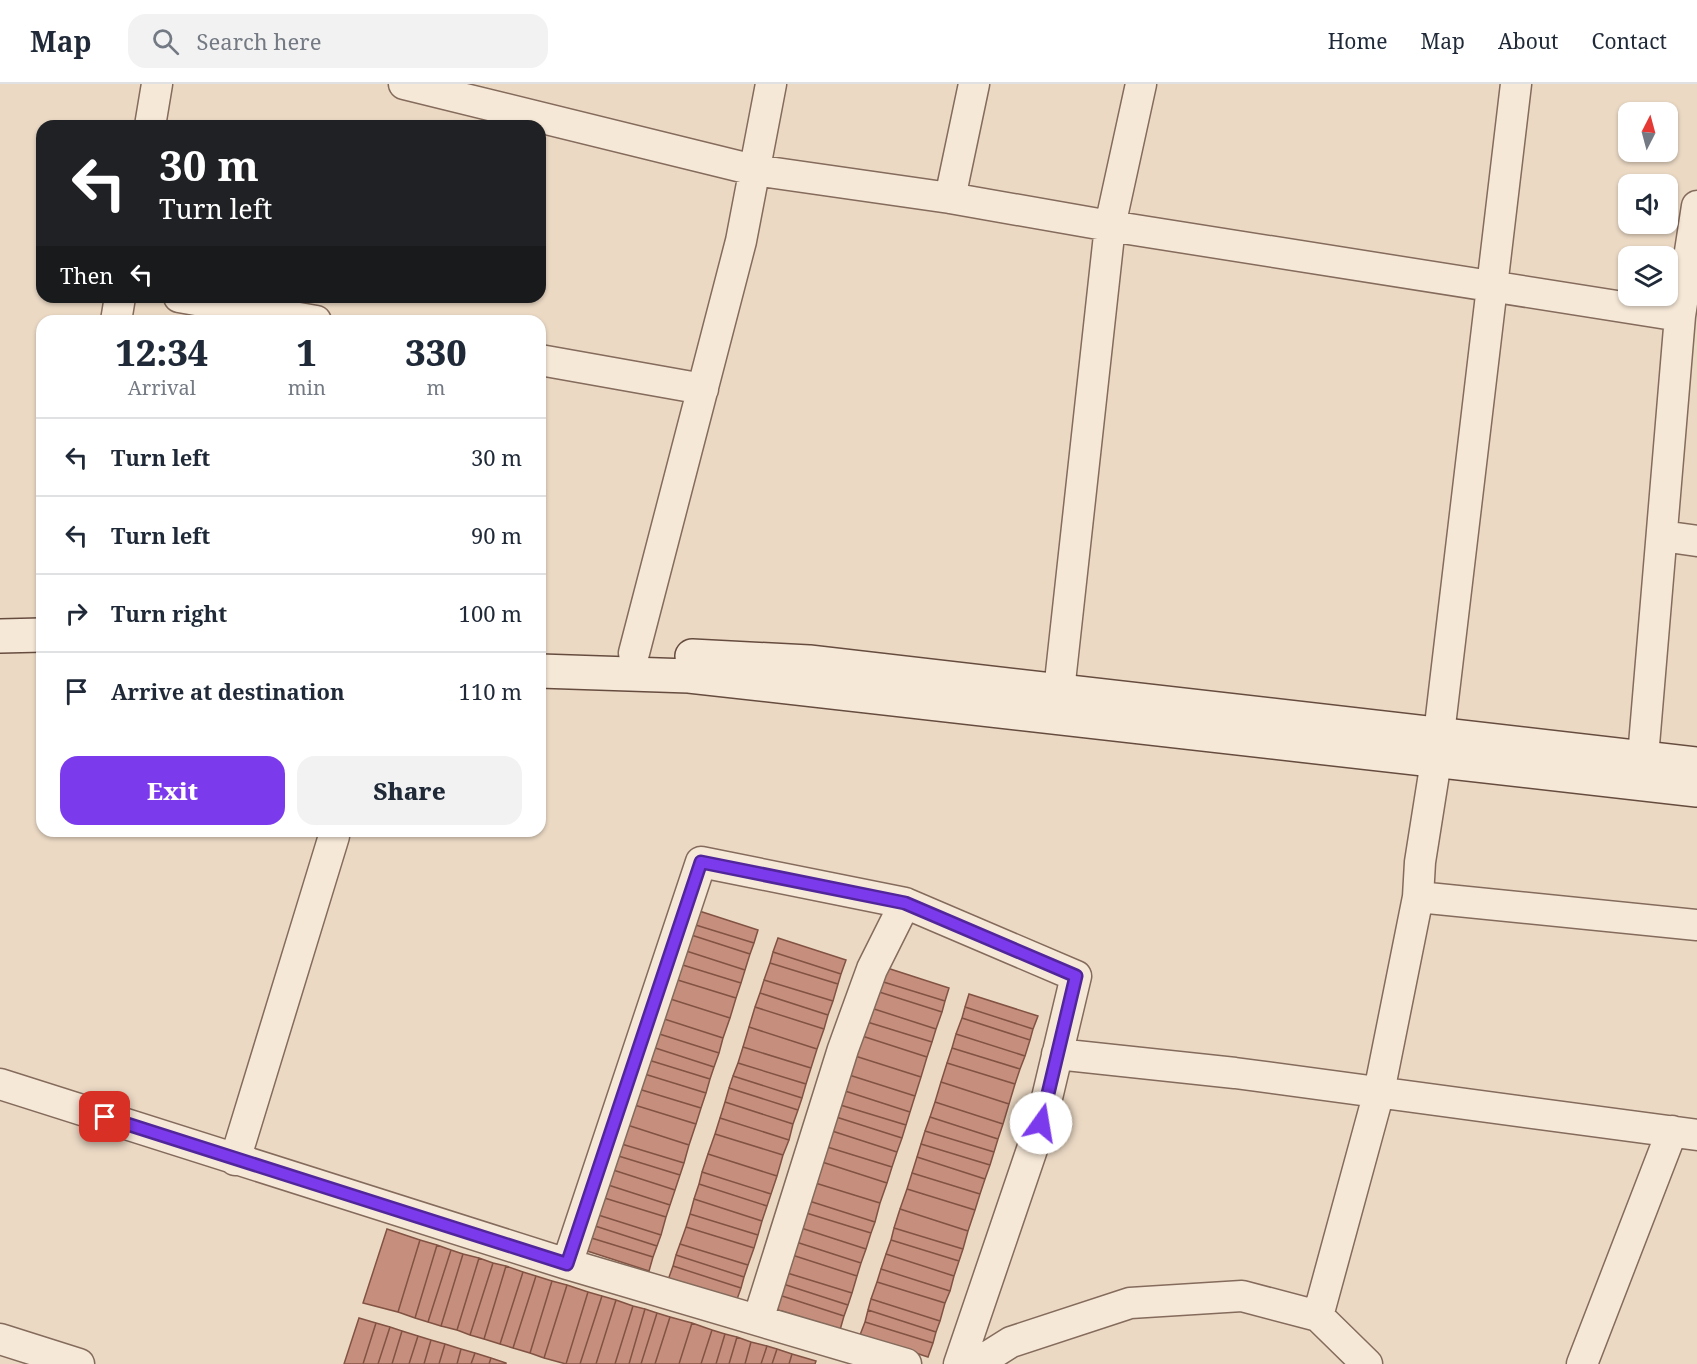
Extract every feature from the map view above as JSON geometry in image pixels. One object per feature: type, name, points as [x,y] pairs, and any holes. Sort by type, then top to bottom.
[{"type":"main road","points":[[0,636],[36,634]]},
{"type":"main road","points":[[546,649],[809,662],[1059,691],[1437,747],[1697,790]]},
{"type":"main road","points":[[0,657],[36,657]]},
{"type":"main road","points":[[546,671],[689,676],[1437,747],[1643,757],[1697,764]]},
{"type":"street","points":[[151,120],[157,84]]},
{"type":"street","points":[[404,84],[754,170],[950,198],[1110,226],[1680,316]]},
{"type":"street","points":[[634,653],[741,241],[771,84]]},
{"type":"street","points":[[950,198],[974,84]]},
{"type":"street","points":[[1059,691],[1110,226],[1142,84]]},
{"type":"street","points":[[1318,1316],[1379,1092],[1418,897],[1420,862],[1437,747],[1516,84]]},
{"type":"street","points":[[1643,757],[1680,316],[1697,206]]},
{"type":"street","points":[[213,303],[282,315]]},
{"type":"street","points":[[546,361],[703,389]]},
{"type":"street","points":[[1662,536],[1697,541]]},
{"type":"street","points":[[235,1160],[334,837]]},
{"type":"street","points":[[567,1264],[701,862],[905,903],[1076,976],[1041,1123],[959,1364]]},
{"type":"street","points":[[1418,897],[1697,925]]},
{"type":"street","points":[[758,1320],[843,1049],[872,969],[905,903]]},
{"type":"street","points":[[1056,1054],[1235,1073],[1684,1133],[1582,1364]]},
{"type":"street","points":[[0,1083],[235,1160],[567,1264],[906,1364]]},
{"type":"street","points":[[976,1364],[1011,1342],[1130,1303],[1242,1296],[1318,1316],[1367,1364]]},
{"type":"street","points":[[0,1339],[79,1364]]},
{"type":"building","points":[[690,908],[758,930],[754,943],[686,922]]},
{"type":"building","points":[[686,922],[754,943],[750,954],[682,932]]},
{"type":"building","points":[[682,932],[750,954],[745,970],[677,948]]},
{"type":"building","points":[[778,938],[846,960],[841,974],[773,952]]},
{"type":"building","points":[[677,948],[745,970],[741,983],[673,962]]},
{"type":"building","points":[[773,952],[841,974],[838,984],[770,963]]},
{"type":"building","points":[[673,962],[741,983],[736,998],[668,977]]},
{"type":"building","points":[[770,963],[838,984],[833,1001],[764,980]]},
{"type":"building","points":[[881,966],[949,988],[945,1001],[877,980]]},
{"type":"building","points":[[668,977],[736,998],[730,1018],[661,996]]},
{"type":"building","points":[[764,980],[833,1001],[828,1015],[760,993]]},
{"type":"building","points":[[877,980],[945,1001],[942,1012],[873,990]]},
{"type":"building","points":[[873,990],[942,1012],[936,1029],[868,1007]]},
{"type":"building","points":[[760,993],[828,1015],[824,1029],[755,1007]]},
{"type":"building","points":[[969,994],[1038,1016],[1033,1029],[965,1007]]},
{"type":"building","points":[[661,996],[730,1018],[723,1038],[655,1016]]},
{"type":"building","points":[[755,1007],[824,1029],[817,1049],[749,1027]]},
{"type":"building","points":[[868,1007],[936,1029],[932,1042],[864,1021]]},
{"type":"building","points":[[965,1007],[1033,1029],[1030,1040],[962,1018]]},
{"type":"building","points":[[655,1016],[723,1038],[719,1053],[650,1031]]},
{"type":"building","points":[[962,1018],[1030,1040],[1025,1056],[956,1034]]},
{"type":"building","points":[[864,1021],[932,1042],[927,1057],[859,1035]]},
{"type":"building","points":[[749,1027],[817,1049],[811,1068],[743,1047]]},
{"type":"building","points":[[650,1031],[719,1053],[714,1067],[646,1045]]},
{"type":"building","points":[[956,1034],[1025,1056],[1020,1069],[952,1048]]},
{"type":"building","points":[[859,1035],[927,1057],[921,1077],[852,1055]]},
{"type":"building","points":[[646,1045],[714,1067],[710,1079],[642,1058]]},
{"type":"building","points":[[743,1047],[811,1068],[806,1084],[738,1063]]},
{"type":"building","points":[[952,1048],[1020,1069],[1015,1084],[947,1063]]},
{"type":"building","points":[[852,1055],[921,1077],[915,1096],[846,1074]]},
{"type":"building","points":[[642,1058],[710,1079],[706,1093],[638,1072]]},
{"type":"building","points":[[738,1063],[806,1084],[802,1098],[733,1076]]},
{"type":"building","points":[[947,1063],[1015,1084],[1009,1104],[941,1082]]},
{"type":"building","points":[[638,1072],[706,1093],[701,1108],[632,1087]]},
{"type":"building","points":[[846,1074],[915,1096],[910,1112],[842,1090]]},
{"type":"building","points":[[733,1076],[802,1098],[798,1110],[729,1088]]},
{"type":"building","points":[[941,1082],[1009,1104],[1003,1124],[935,1102]]},
{"type":"building","points":[[632,1087],[701,1108],[696,1124],[628,1103]]},
{"type":"building","points":[[729,1088],[798,1110],[793,1124],[725,1102]]},
{"type":"building","points":[[842,1090],[910,1112],[906,1125],[837,1104]]},
{"type":"building","points":[[725,1102],[793,1124],[789,1140],[720,1118]]},
{"type":"building","points":[[935,1102],[1003,1124],[998,1139],[930,1117]]},
{"type":"building","points":[[628,1103],[696,1124],[689,1145],[621,1123]]},
{"type":"building","points":[[837,1104],[906,1125],[902,1138],[833,1116]]},
{"type":"building","points":[[833,1116],[902,1138],[897,1152],[829,1130]]},
{"type":"building","points":[[930,1117],[998,1139],[994,1152],[925,1131]]},
{"type":"building","points":[[720,1118],[789,1140],[783,1155],[715,1134]]},
{"type":"building","points":[[621,1123],[689,1145],[684,1163],[615,1142]]},
{"type":"building","points":[[829,1130],[897,1152],[892,1167],[824,1146]]},
{"type":"building","points":[[925,1131],[994,1152],[990,1165],[921,1144]]},
{"type":"building","points":[[715,1134],[783,1155],[777,1176],[708,1154]]},
{"type":"building","points":[[615,1142],[684,1163],[680,1175],[612,1154]]},
{"type":"building","points":[[921,1144],[990,1165],[985,1179],[917,1157]]},
{"type":"building","points":[[824,1146],[892,1167],[887,1183],[819,1161]]},
{"type":"building","points":[[612,1154],[680,1175],[675,1190],[607,1168]]},
{"type":"building","points":[[708,1154],[777,1176],[771,1194],[702,1172]]},
{"type":"building","points":[[917,1157],[985,1179],[980,1194],[912,1173]]},
{"type":"building","points":[[819,1161],[887,1183],[880,1203],[812,1182]]},
{"type":"building","points":[[607,1168],[675,1190],[670,1205],[602,1183]]},
{"type":"building","points":[[702,1172],[771,1194],[767,1206],[699,1184]]},
{"type":"building","points":[[912,1173],[980,1194],[975,1210],[907,1189]]},
{"type":"building","points":[[812,1182],[880,1203],[875,1222],[806,1200]]},
{"type":"building","points":[[602,1183],[670,1205],[666,1217],[598,1196]]},
{"type":"building","points":[[699,1184],[767,1206],[762,1221],[694,1199]]},
{"type":"building","points":[[907,1189],[975,1210],[968,1231],[900,1209]]},
{"type":"building","points":[[598,1196],[666,1217],[661,1235],[592,1213]]},
{"type":"building","points":[[694,1199],[762,1221],[758,1235],[690,1214]]},
{"type":"building","points":[[806,1200],[875,1222],[871,1233],[803,1212]]},
{"type":"building","points":[[900,1209],[968,1231],[963,1249],[894,1228]]},
{"type":"building","points":[[803,1212],[871,1233],[866,1249],[798,1227]]},
{"type":"building","points":[[592,1213],[661,1235],[657,1246],[589,1224]]},
{"type":"building","points":[[690,1214],[758,1235],[754,1248],[686,1227]]},
{"type":"building","points":[[589,1224],[657,1246],[653,1257],[585,1236]]},
{"type":"building","points":[[686,1227],[754,1248],[748,1265],[680,1244]]},
{"type":"building","points":[[798,1227],[866,1249],[861,1263],[793,1241]]},
{"type":"building","points":[[894,1228],[963,1249],[959,1261],[891,1240]]},
{"type":"building","points":[[387,1229],[420,1240],[398,1312],[363,1303]]},
{"type":"building","points":[[585,1236],[653,1257],[649,1271],[581,1249]]},
{"type":"building","points":[[420,1240],[437,1245],[415,1318],[398,1312]]},
{"type":"building","points":[[891,1240],[959,1261],[954,1276],[886,1254]]},
{"type":"building","points":[[793,1241],[861,1263],[857,1276],[789,1254]]},
{"type":"building","points":[[680,1244],[748,1265],[744,1277],[676,1255]]},
{"type":"building","points":[[437,1245],[451,1250],[428,1322],[415,1318]]},
{"type":"building","points":[[451,1250],[463,1254],[441,1326],[428,1322]]},
{"type":"building","points":[[463,1254],[479,1258],[457,1330],[441,1326]]},
{"type":"building","points":[[789,1254],[857,1276],[852,1293],[784,1272]]},
{"type":"building","points":[[886,1254],[954,1276],[950,1291],[881,1269]]},
{"type":"building","points":[[676,1255],[744,1277],[741,1288],[673,1266]]},
{"type":"building","points":[[479,1258],[493,1263],[470,1335],[457,1330]]},
{"type":"building","points":[[493,1263],[506,1266],[484,1339],[470,1335]]},
{"type":"building","points":[[506,1266],[523,1272],[500,1344],[484,1339]]},
{"type":"building","points":[[673,1266],[741,1288],[736,1302],[668,1280]]},
{"type":"building","points":[[881,1269],[950,1291],[945,1303],[877,1282]]},
{"type":"building","points":[[523,1272],[536,1276],[513,1348],[500,1344]]},
{"type":"building","points":[[784,1272],[852,1293],[848,1305],[780,1283]]},
{"type":"building","points":[[536,1276],[552,1281],[530,1353],[513,1348]]},
{"type":"building","points":[[552,1281],[567,1285],[544,1358],[530,1353]]},
{"type":"building","points":[[877,1282],[945,1303],[940,1321],[871,1299]]},
{"type":"building","points":[[780,1283],[848,1305],[844,1316],[776,1294]]},
{"type":"building","points":[[567,1285],[588,1292],[566,1364],[544,1358]]},
{"type":"building","points":[[588,1292],[602,1296],[580,1364],[566,1364]]},
{"type":"building","points":[[776,1294],[844,1316],[840,1330],[772,1308]]},
{"type":"building","points":[[602,1296],[616,1300],[596,1364],[580,1364]]},
{"type":"building","points":[[871,1299],[940,1321],[936,1332],[868,1310]]},
{"type":"building","points":[[616,1300],[633,1306],[615,1364],[596,1364]]},
{"type":"building","points":[[633,1306],[645,1309],[629,1364],[615,1364]]},
{"type":"building","points":[[645,1309],[657,1313],[641,1364],[629,1364]]},
{"type":"building","points":[[868,1310],[936,1332],[933,1343],[865,1322]]},
{"type":"building","points":[[657,1313],[670,1317],[655,1364],[641,1364]]},
{"type":"building","points":[[670,1317],[692,1323],[679,1364],[655,1364]]},
{"type":"building","points":[[359,1318],[376,1323],[363,1364],[344,1364]]},
{"type":"building","points":[[865,1322],[933,1343],[928,1357],[860,1335]]},
{"type":"building","points":[[376,1323],[390,1327],[378,1364],[363,1364]]},
{"type":"building","points":[[692,1323],[712,1330],[701,1364],[679,1364]]},
{"type":"building","points":[[390,1327],[402,1331],[392,1364],[378,1364]]},
{"type":"building","points":[[712,1330],[725,1334],[716,1364],[701,1364]]},
{"type":"building","points":[[402,1331],[418,1336],[409,1364],[392,1364]]},
{"type":"building","points":[[725,1334],[737,1337],[729,1364],[716,1364]]},
{"type":"building","points":[[418,1336],[431,1340],[424,1364],[409,1364]]},
{"type":"building","points":[[737,1337],[751,1342],[745,1364],[729,1364]]},
{"type":"building","points":[[431,1340],[445,1344],[439,1364],[424,1364]]},
{"type":"building","points":[[751,1342],[767,1346],[761,1364],[745,1364]]},
{"type":"building","points":[[445,1344],[461,1349],[457,1364],[439,1364]]},
{"type":"building","points":[[767,1346],[777,1349],[772,1364],[761,1364]]},
{"type":"building","points":[[461,1349],[475,1353],[471,1364],[457,1364]]},
{"type":"building","points":[[777,1349],[792,1354],[789,1364],[772,1364]]},
{"type":"building","points":[[475,1353],[491,1358],[489,1364],[471,1364]]},
{"type":"building","points":[[792,1354],[816,1361],[815,1364],[789,1364]]},
{"type":"building","points":[[491,1358],[506,1363],[506,1364],[489,1364]]},
{"type":"route","points":[[105,1117],[567,1264],[701,862],[905,903],[1076,976],[1041,1123]]}]
